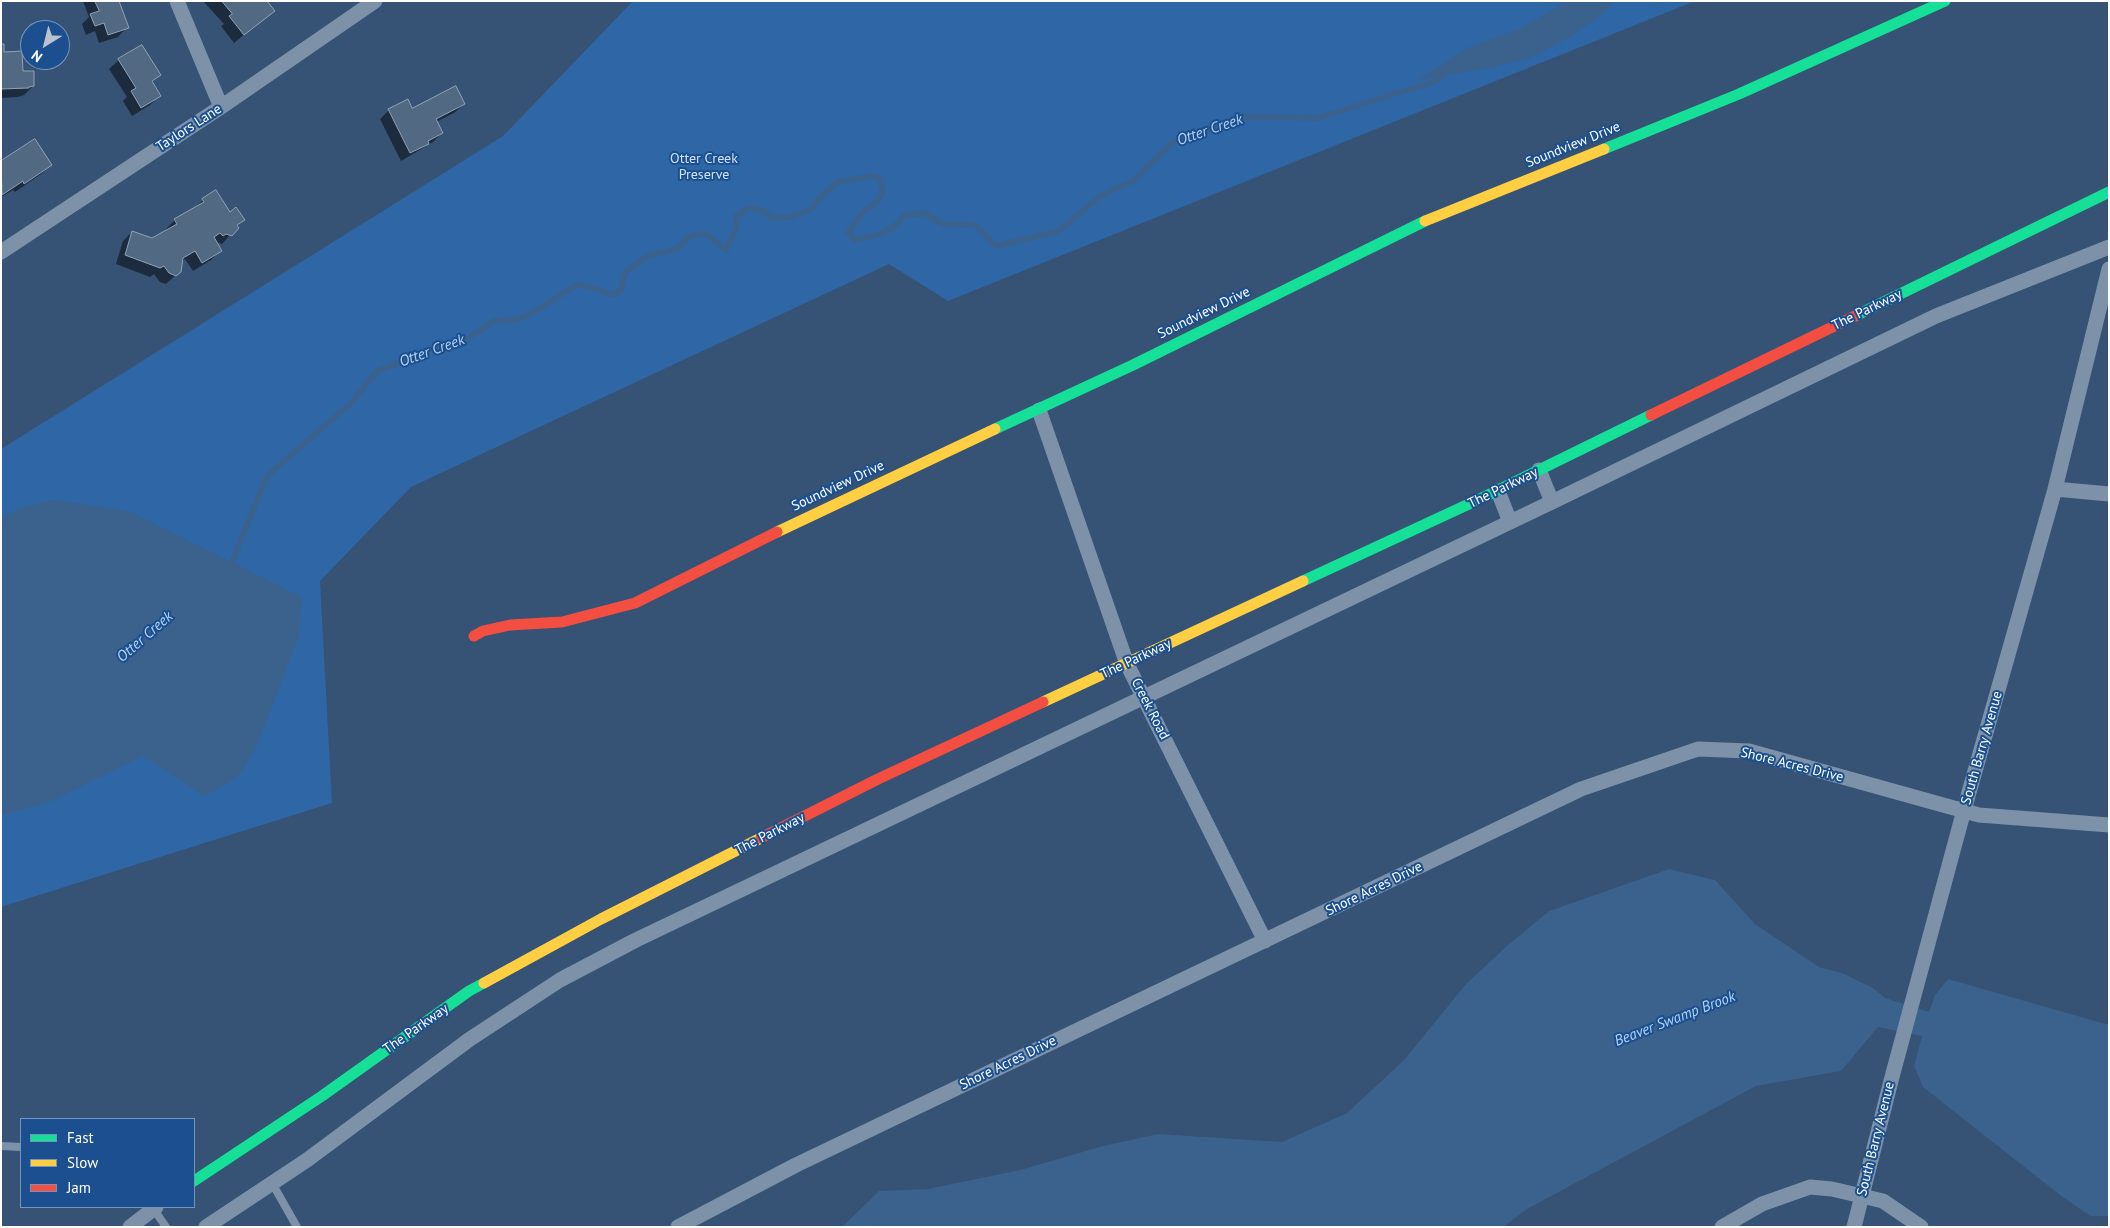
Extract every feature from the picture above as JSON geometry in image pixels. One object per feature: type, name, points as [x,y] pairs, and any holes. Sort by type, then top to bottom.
[{"type":"street","points":[[178,1],[221,107]]},
{"type":"street","name":"Soundview Drive","points":[[474,636],[483,631],[510,625],[562,622],[635,603],[828,507],[1039,410],[1420,223],[1738,94],[1945,1]]},
{"type":"street","name":"Taylors Lane","points":[[1,252],[221,107],[370,3]]},
{"type":"street","name":"The Parkway","points":[[195,1180],[322,1096],[477,987],[601,919],[878,779],[1498,490],[2109,192]]},
{"type":"street","points":[[206,1227],[306,1160],[470,1039],[560,980],[636,940],[1145,698],[1936,316],[2109,247]]},
{"type":"street","name":"South Barry Avenue","points":[[1854,1227],[1903,1035],[1964,810],[2055,489],[2109,270]]},
{"type":"street","name":"Creek Road","points":[[1039,410],[1127,664],[1265,941]]},
{"type":"street","points":[[1539,470],[1552,502]]},
{"type":"street","points":[[2055,489],[2109,494]]},
{"type":"street","points":[[1498,490],[1510,522]]},
{"type":"street","name":"Shore Acres Drive","points":[[678,1227],[796,1165],[1581,789],[1698,749],[1749,751],[1979,814],[2109,825]]},
{"type":"street","points":[[1722,1227],[1762,1204],[1810,1187],[1832,1188],[1883,1202],[1921,1227]]},
{"type":"street","points":[[130,1227],[153,1208]]},
{"type":"lane","points":[[1,1146],[20,1147]]},
{"type":"lane","points":[[272,1183],[298,1227]]},
{"type":"lane","points":[[155,1208],[166,1227]]},
{"type":"green space","name":"Otter Creek Preserve","points":[[633,1],[1695,1],[948,301],[889,264],[411,487],[320,581],[332,803],[1,907],[1,449],[503,136]]},
{"type":"water","points":[[1568,1],[1615,1],[1597,18],[1566,39],[1530,58],[1487,68],[1418,80],[1467,48],[1520,29]]},
{"type":"water","points":[[55,500],[128,511],[302,597],[299,635],[258,743],[238,777],[204,796],[143,756],[45,804],[6,814],[1,813],[1,519],[19,508]]},
{"type":"water","name":"Beaver Swamp Brook","points":[[1669,869],[1715,880],[1755,924],[1819,967],[1842,973],[1873,988],[1885,998],[1929,1012],[1935,995],[1948,979],[2109,1025],[2109,1216],[2090,1216],[2060,1195],[1923,1087],[1914,1066],[1922,1036],[1878,1027],[1841,1071],[1756,1086],[1527,1209],[1503,1227],[842,1227],[879,1191],[928,1189],[1020,1170],[1103,1146],[1158,1134],[1282,1142],[1347,1113],[1404,1060],[1466,984],[1508,945],[1549,911]]},
{"type":"building","points":[[95,1],[119,1],[129,28],[108,35],[104,23],[95,26],[90,14],[99,11]]},
{"type":"building","points":[[222,1],[267,1],[275,11],[244,35],[229,16],[232,14]]},
{"type":"building","points":[[1,44],[4,44],[4,52],[20,51],[20,70],[34,71],[34,86],[29,88],[1,89]]},
{"type":"building","points":[[142,45],[161,75],[152,81],[161,96],[141,108],[131,91],[136,88],[118,59]]},
{"type":"building","points":[[456,86],[465,104],[436,119],[443,133],[428,141],[429,144],[410,153],[388,109],[408,99],[412,108]]},
{"type":"building","points":[[35,139],[52,165],[24,184],[23,181],[2,195],[1,161]]},
{"type":"building","points":[[216,190],[230,212],[236,207],[245,220],[237,225],[239,228],[232,236],[226,234],[223,236],[220,233],[214,237],[222,251],[202,263],[195,251],[183,258],[181,272],[176,276],[169,273],[164,266],[160,268],[125,255],[132,231],[152,238],[177,224],[174,219],[204,202],[202,199]]},
{"type":"waterway","name":"Otter Creek","points":[[227,567],[232,562],[267,476],[351,403],[377,371],[447,344],[462,342],[494,321],[519,319],[529,315],[575,286],[583,285],[613,295],[621,290],[624,273],[648,256],[678,249],[687,238],[699,234],[707,234],[726,250],[736,229],[736,216],[748,208],[763,210],[771,218],[792,217],[812,209],[816,202],[837,182],[873,176],[880,179],[883,190],[878,201],[863,212],[848,233],[855,240],[883,233],[895,226],[905,215],[924,213],[943,224],[975,225],[996,246],[1059,231],[1100,196],[1133,181],[1173,142],[1243,117],[1318,118],[1436,81],[1448,72]]},
{"type":"traffic: fast","points":[[1604,149],[1739,94],[1945,1]]},
{"type":"traffic: fast","points":[[1855,316],[2109,192]]},
{"type":"traffic: fast","points":[[995,429],[1133,365],[1425,221]]},
{"type":"traffic: fast","points":[[1303,581],[1484,497],[1651,415]]},
{"type":"traffic: fast","points":[[195,1180],[322,1096],[469,991],[484,983]]},
{"type":"traffic: slow","points":[[1425,221],[1604,149]]},
{"type":"traffic: slow","points":[[777,532],[995,429]]},
{"type":"traffic: slow","points":[[1043,702],[1303,581]]},
{"type":"traffic: slow","points":[[484,983],[601,919],[761,838]]},
{"type":"traffic: jam","points":[[1651,415],[1855,316]]},
{"type":"traffic: jam","points":[[474,636],[483,631],[510,625],[562,622],[635,603],[777,532]]},
{"type":"traffic: jam","points":[[761,838],[878,779],[1043,702]]}]
